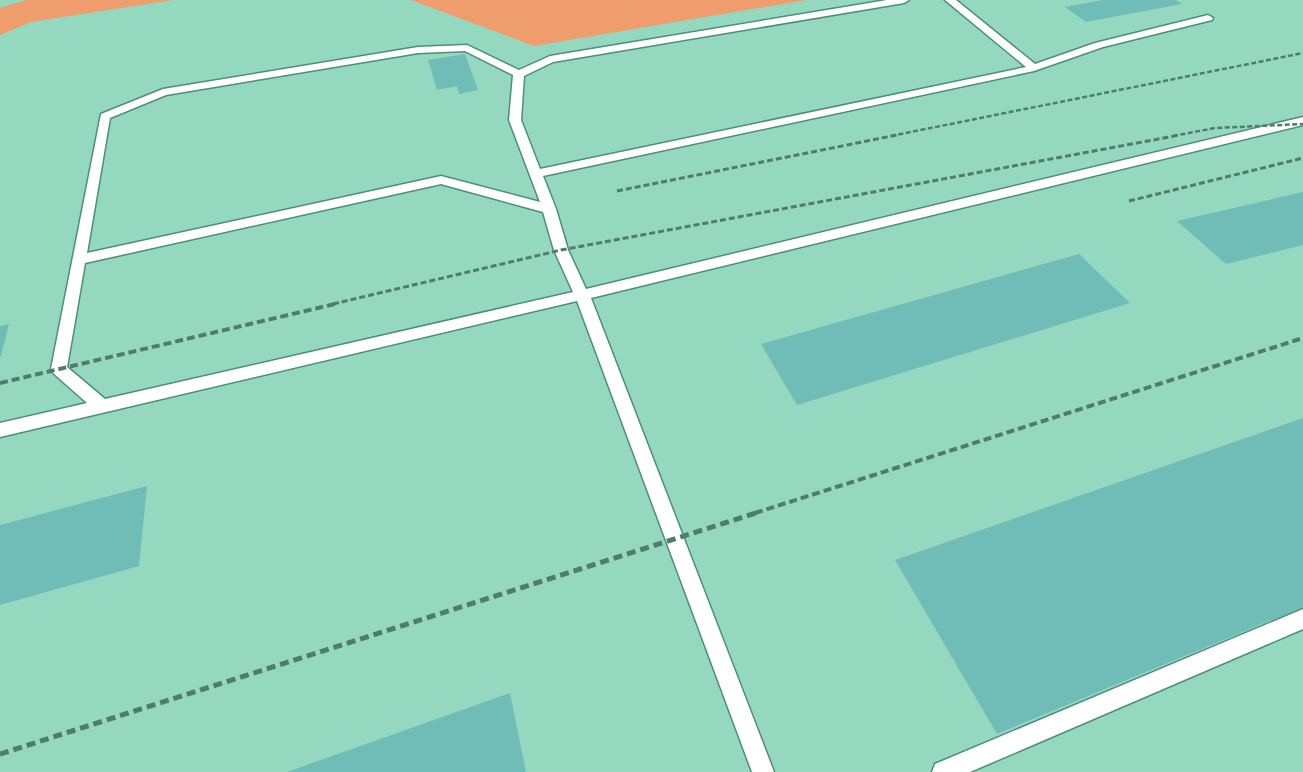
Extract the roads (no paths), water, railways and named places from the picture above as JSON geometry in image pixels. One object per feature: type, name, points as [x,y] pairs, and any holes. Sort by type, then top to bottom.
[{"type":"lane","points":[[519,74],[550,59],[904,0]]},
{"type":"lane","points":[[950,0],[1034,68]]},
{"type":"lane","points":[[536,174],[1034,68],[1099,45],[1208,18]]},
{"type":"lane","points":[[103,407],[59,369],[105,116],[163,92],[418,50],[467,48],[519,74]]},
{"type":"lane","points":[[519,74],[515,120],[549,209],[561,250],[582,295],[762,772]]},
{"type":"lane","points":[[0,430],[582,295],[1303,121]]},
{"type":"lane","points":[[79,260],[441,180],[549,209]]},
{"type":"lane","points":[[943,772],[1303,619]]},
{"type":"railway","points":[[891,136],[1303,53]]},
{"type":"railway","points":[[1173,136],[1215,128],[1303,124]]},
{"type":"railway","points":[[617,191],[897,135]]},
{"type":"railway","points":[[333,304],[561,250],[1180,135]]},
{"type":"railway","points":[[1129,201],[1303,158]]},
{"type":"railway","points":[[0,383],[339,303]]},
{"type":"railway","points":[[755,513],[1303,338]]},
{"type":"railway","points":[[0,754],[759,512]]}]
